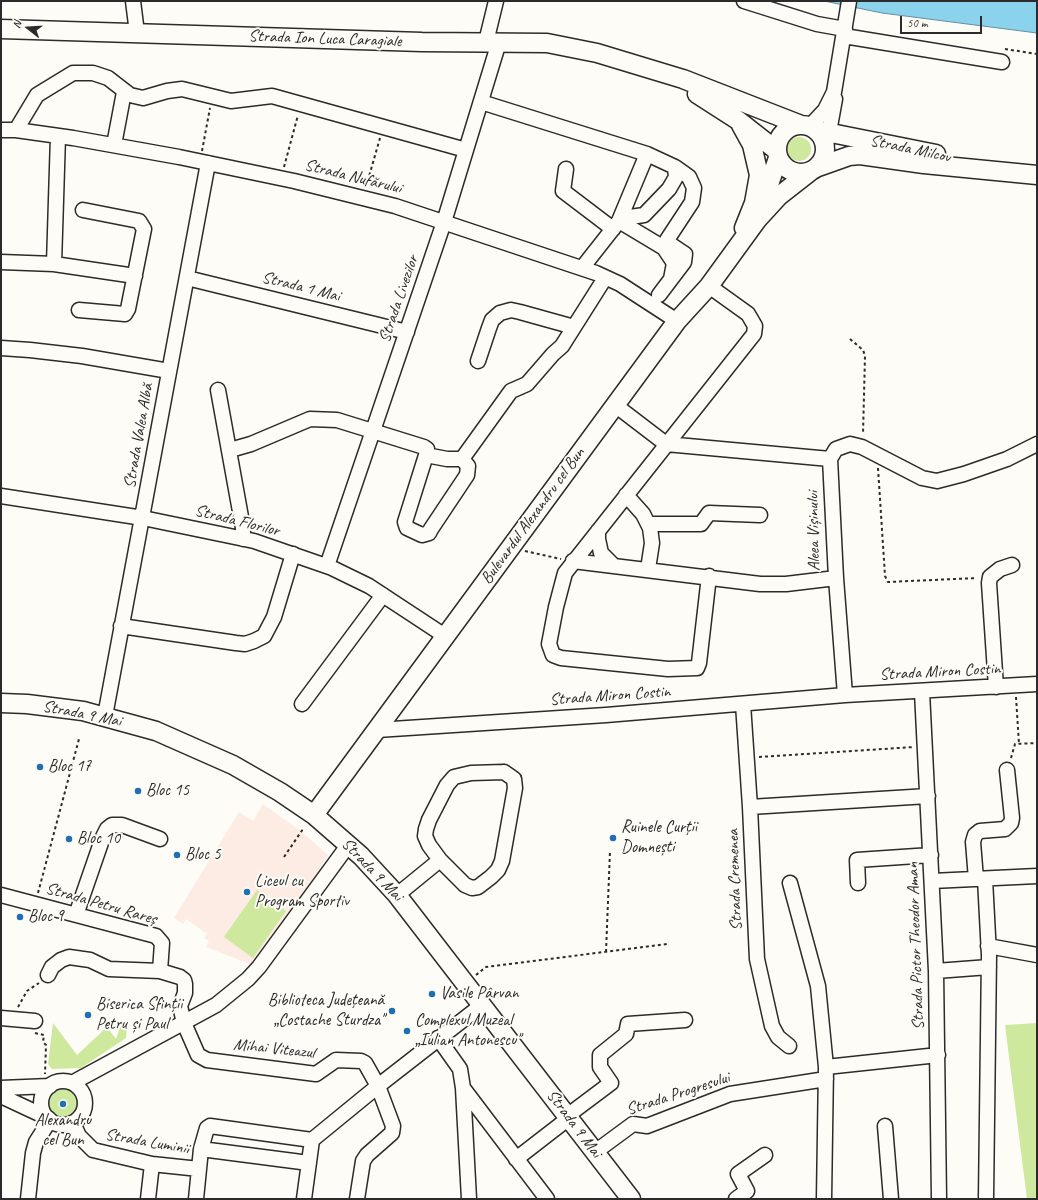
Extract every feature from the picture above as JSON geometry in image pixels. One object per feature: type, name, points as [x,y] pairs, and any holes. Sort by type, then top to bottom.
[{"type":"main road","name":"Strada Ion Luca Caragiale","points":[[1,29],[422,42],[547,42],[568,46],[683,79],[814,128]]},
{"type":"main road","name":"Strada Ion Luca Caragiale","points":[[646,68],[706,99],[739,121],[777,154]]},
{"type":"main road","points":[[733,250],[754,203],[759,175],[752,146],[739,121]]},
{"type":"main road","points":[[793,126],[814,128],[825,144],[823,160],[814,169],[795,173],[787,170],[777,154],[780,136],[793,126]]},
{"type":"main road","name":"Strada Milcov","points":[[814,128],[954,158],[1002,171]]},
{"type":"main road","name":"Bulevardul Alexandru cel Bun","points":[[757,220],[777,154]]},
{"type":"main road","name":"Strada Milcov","points":[[814,169],[849,156],[860,155],[924,164],[1037,174]]},
{"type":"main road","name":"Bulevardul Alexandru cel Bun","points":[[314,815],[677,321],[709,286],[733,250],[757,220],[779,196],[814,169]]},
{"type":"main road","name":"Strada 9 Mai","points":[[1,703],[58,707],[105,716],[156,731],[208,752],[253,775],[314,815],[349,844],[397,895],[631,1199]]},
{"type":"street","points":[[133,1],[137,33]]},
{"type":"street","name":"Strada Livezilor","points":[[327,566],[444,222],[481,102],[492,42],[496,1]]},
{"type":"street","points":[[744,1],[844,32],[1002,62]]},
{"type":"street","points":[[814,128],[835,100],[835,85],[849,1]]},
{"type":"street","points":[[16,130],[38,95],[73,73],[93,73],[108,78],[124,92],[143,98],[167,91],[182,89],[231,101],[272,96],[466,150]]},
{"type":"street","points":[[814,128],[825,110],[835,85]]},
{"type":"street","points":[[114,145],[124,92]]},
{"type":"street","points":[[481,102],[647,154],[675,167],[689,177],[694,188],[692,202],[667,240],[670,244],[685,254],[684,262],[659,295]]},
{"type":"street","name":"Strada Nufărului","points":[[1,130],[16,130],[58,136],[204,162],[281,178],[395,206],[582,268],[620,284],[677,321]]},
{"type":"street","points":[[54,264],[58,136]]},
{"type":"street","points":[[582,268],[616,225],[647,154]]},
{"type":"street","name":"Strada Valea Albă","points":[[105,716],[187,278],[204,162]]},
{"type":"street","points":[[616,225],[630,217],[644,215],[669,189],[676,176],[675,167]]},
{"type":"street","points":[[566,169],[563,191],[616,225],[664,248],[674,263],[671,279]]},
{"type":"street","points":[[79,310],[125,314],[128,309],[144,229],[143,224],[139,221],[83,210]]},
{"type":"street","points":[[1,262],[54,264],[135,276]]},
{"type":"street","name":"Strada 1 Mai","points":[[187,278],[407,332]]},
{"type":"street","points":[[462,459],[511,391],[527,384],[553,354],[562,346],[605,278]]},
{"type":"street","points":[[709,286],[748,314],[755,326],[754,334],[573,561],[563,577],[556,606],[549,644],[553,655],[561,658],[668,669],[697,668],[699,663],[710,576]]},
{"type":"street","points":[[478,361],[488,328],[492,320],[500,313],[511,310],[574,327]]},
{"type":"street","points":[[1,348],[75,355],[169,371]]},
{"type":"street","points":[[218,390],[230,450],[243,528],[243,539]]},
{"type":"street","points":[[615,405],[666,444],[830,459],[836,449],[850,444],[862,447],[922,478],[937,481],[964,474],[1007,459],[1037,444]]},
{"type":"street","points":[[230,450],[251,444],[310,419],[337,420],[424,447],[427,449],[426,455],[405,522],[407,528],[422,535],[428,533],[431,529],[467,475],[468,466],[462,459],[447,459],[426,455]]},
{"type":"street","name":"Aleea Vișinului","points":[[573,561],[710,576],[760,584],[786,584],[836,578],[830,459]]},
{"type":"street","points":[[626,495],[643,514],[648,524],[652,543],[648,569]]},
{"type":"street","name":"Strada Florilor","points":[[1,496],[143,518],[243,539],[293,554],[327,566],[370,586],[445,636]]},
{"type":"street","points":[[648,524],[701,524],[709,513],[760,515]]},
{"type":"street","points":[[598,531],[598,539],[602,553],[613,565]]},
{"type":"street","points":[[121,626],[236,643],[245,644],[254,641],[264,636],[274,617],[293,554]]},
{"type":"street","points":[[996,687],[990,577],[1000,569],[1012,565]]},
{"type":"street","points":[[836,578],[845,695]]},
{"type":"street","points":[[302,704],[383,595]]},
{"type":"street","name":"Strada Miron Costin","points":[[377,730],[606,715],[845,695],[922,692],[1037,684]]},
{"type":"street","name":"Strada Pictor Theodor Aman","points":[[922,692],[936,971],[939,1199]]},
{"type":"street","name":"Strada Cremenea","points":[[743,704],[759,972],[772,1026],[778,1038],[789,1046]]},
{"type":"street","points":[[986,1199],[989,967],[980,879],[973,842],[975,835],[980,831],[1005,829],[1011,824],[1012,818],[1007,770]]},
{"type":"street","points":[[504,772],[509,774],[514,779],[514,788],[502,860],[498,870],[478,887],[472,888],[465,885],[440,860],[429,845],[425,836],[429,820],[447,785],[454,777],[462,775],[504,772]]},
{"type":"street","points":[[750,807],[928,796]]},
{"type":"street","points":[[76,915],[107,830],[112,825],[122,825],[160,839]]},
{"type":"street","points":[[1,1088],[47,1081],[72,1083],[216,1005],[248,979],[258,967],[349,844]]},
{"type":"street","points":[[858,883],[857,860],[931,855]]},
{"type":"street","points":[[397,895],[440,860]]},
{"type":"street","points":[[932,881],[1037,876]]},
{"type":"street","points":[[790,883],[818,986],[826,1073],[824,1199]]},
{"type":"street","name":"Strada Petru Rareș","points":[[1,895],[156,936],[162,943],[160,971]]},
{"type":"street","points":[[988,946],[1037,955]]},
{"type":"street","points":[[48,975],[52,967],[61,960],[69,957],[90,960],[110,969],[160,971],[180,977],[184,980],[185,993],[180,1006],[184,1023]]},
{"type":"street","points":[[936,971],[989,967]]},
{"type":"street","points":[[304,1199],[312,1140],[438,1038],[482,1005]]},
{"type":"street","points":[[1,1018],[35,1021]]},
{"type":"street","points":[[516,1158],[611,1083],[600,1067],[600,1055],[626,1034],[628,1024],[685,1020]]},
{"type":"street","name":"Mihai Viteazul","points":[[184,1023],[198,1055],[203,1058],[316,1074],[336,1060],[361,1061],[368,1066],[378,1086],[391,1119],[392,1133],[367,1155],[363,1161],[357,1199]]},
{"type":"street","points":[[438,1038],[460,1070],[463,1088],[469,1199]]},
{"type":"street","name":"Strada Progresului","points":[[595,1152],[633,1124],[647,1126],[730,1094],[826,1073],[938,1055]]},
{"type":"street","points":[[47,1081],[42,1098],[42,1106],[49,1119]]},
{"type":"street","points":[[1,1096],[60,1125],[73,1123],[79,1119],[85,1106],[82,1092],[72,1083]]},
{"type":"street","points":[[463,1088],[547,1199]]},
{"type":"street","points":[[28,1199],[33,1153],[36,1142],[49,1119]]},
{"type":"street","name":"Strada Luminii","points":[[73,1123],[79,1136],[93,1150],[152,1164],[198,1169],[196,1199]]},
{"type":"street","points":[[198,1169],[206,1130],[210,1126],[312,1140]]},
{"type":"street","points":[[885,1126],[891,1199]]},
{"type":"street","points":[[201,1149],[309,1163]]},
{"type":"street","points":[[736,1199],[747,1190],[738,1174],[765,1155]]},
{"type":"street","points":[[148,1199],[152,1164]]},
{"type":"path","points":[[204,162],[212,97]]},
{"type":"path","points":[[281,178],[300,104]]},
{"type":"path","points":[[363,198],[384,126]]},
{"type":"path","points":[[850,339],[863,350],[865,356],[863,433],[864,440],[875,454],[879,476],[885,576],[888,582],[990,577]]},
{"type":"path","points":[[510,548],[573,561]]},
{"type":"path","points":[[1015,686],[1019,744]]},
{"type":"path","points":[[35,904],[79,739]]},
{"type":"path","points":[[1007,770],[1015,744],[1037,743]]},
{"type":"path","points":[[747,758],[925,746]]},
{"type":"path","points":[[284,857],[303,829]]},
{"type":"path","points":[[606,952],[610,851]]},
{"type":"path","points":[[465,983],[486,967],[667,944]]},
{"type":"path","points":[[17,1020],[19,1005],[27,991],[48,975]]},
{"type":"path","points":[[44,1035],[43,1042],[46,1045],[47,1081]]},
{"type":"shaded area","name":"Liceul cu Program Sportiv","points":[[263,804],[302,832],[328,855],[315,878],[252,965],[206,947],[209,941],[204,938],[207,934],[186,919],[183,924],[174,918],[239,812],[253,821]]},
{"type":"green space","points":[[799,137],[808,140],[811,149],[808,158],[799,161],[790,158],[787,149],[790,140]]},
{"type":"green space","points":[[257,890],[286,911],[253,958],[224,937]]},
{"type":"green space","points":[[53,1023],[77,1055],[107,1027],[116,1039],[120,1027],[127,1025],[126,1038],[81,1068],[52,1069],[48,1064]]},
{"type":"green space","points":[[1037,1023],[1037,1199],[1027,1199],[1005,1025]]},
{"type":"green space","points":[[60,1088],[66,1088],[76,1095],[79,1104],[78,1110],[72,1117],[66,1120],[60,1120],[50,1113],[47,1107],[47,1101],[54,1091]]},
{"type":"water","points":[[824,1],[1037,1],[1037,33],[882,13]]},
{"type":"place","name":"Bloc 17","points":[[40,767]]},
{"type":"place","name":"Bloc 15","points":[[138,791]]},
{"type":"place","name":"Ruinele Curții Domnești","points":[[613,838]]},
{"type":"place","name":"Bloc 10","points":[[69,839]]},
{"type":"place","name":"Bloc 5","points":[[177,855]]},
{"type":"place","name":"Liceul cu Program Sportiv","points":[[247,892]]},
{"type":"place","name":"Bloc 9","points":[[20,917]]},
{"type":"place","name":"Vasile Pârvan","points":[[432,994]]},
{"type":"place","name":"Biblioteca Județeană „Costache Sturdza\"","points":[[392,1011]]},
{"type":"place","name":"Biserica Sfinții Petru și Paul","points":[[88,1015]]},
{"type":"place","name":"Complexul Muzeal „Iulian Antonescu\"","points":[[407,1031]]},
{"type":"place","name":"Alexandru cel Bun","points":[[63,1104]]}]
